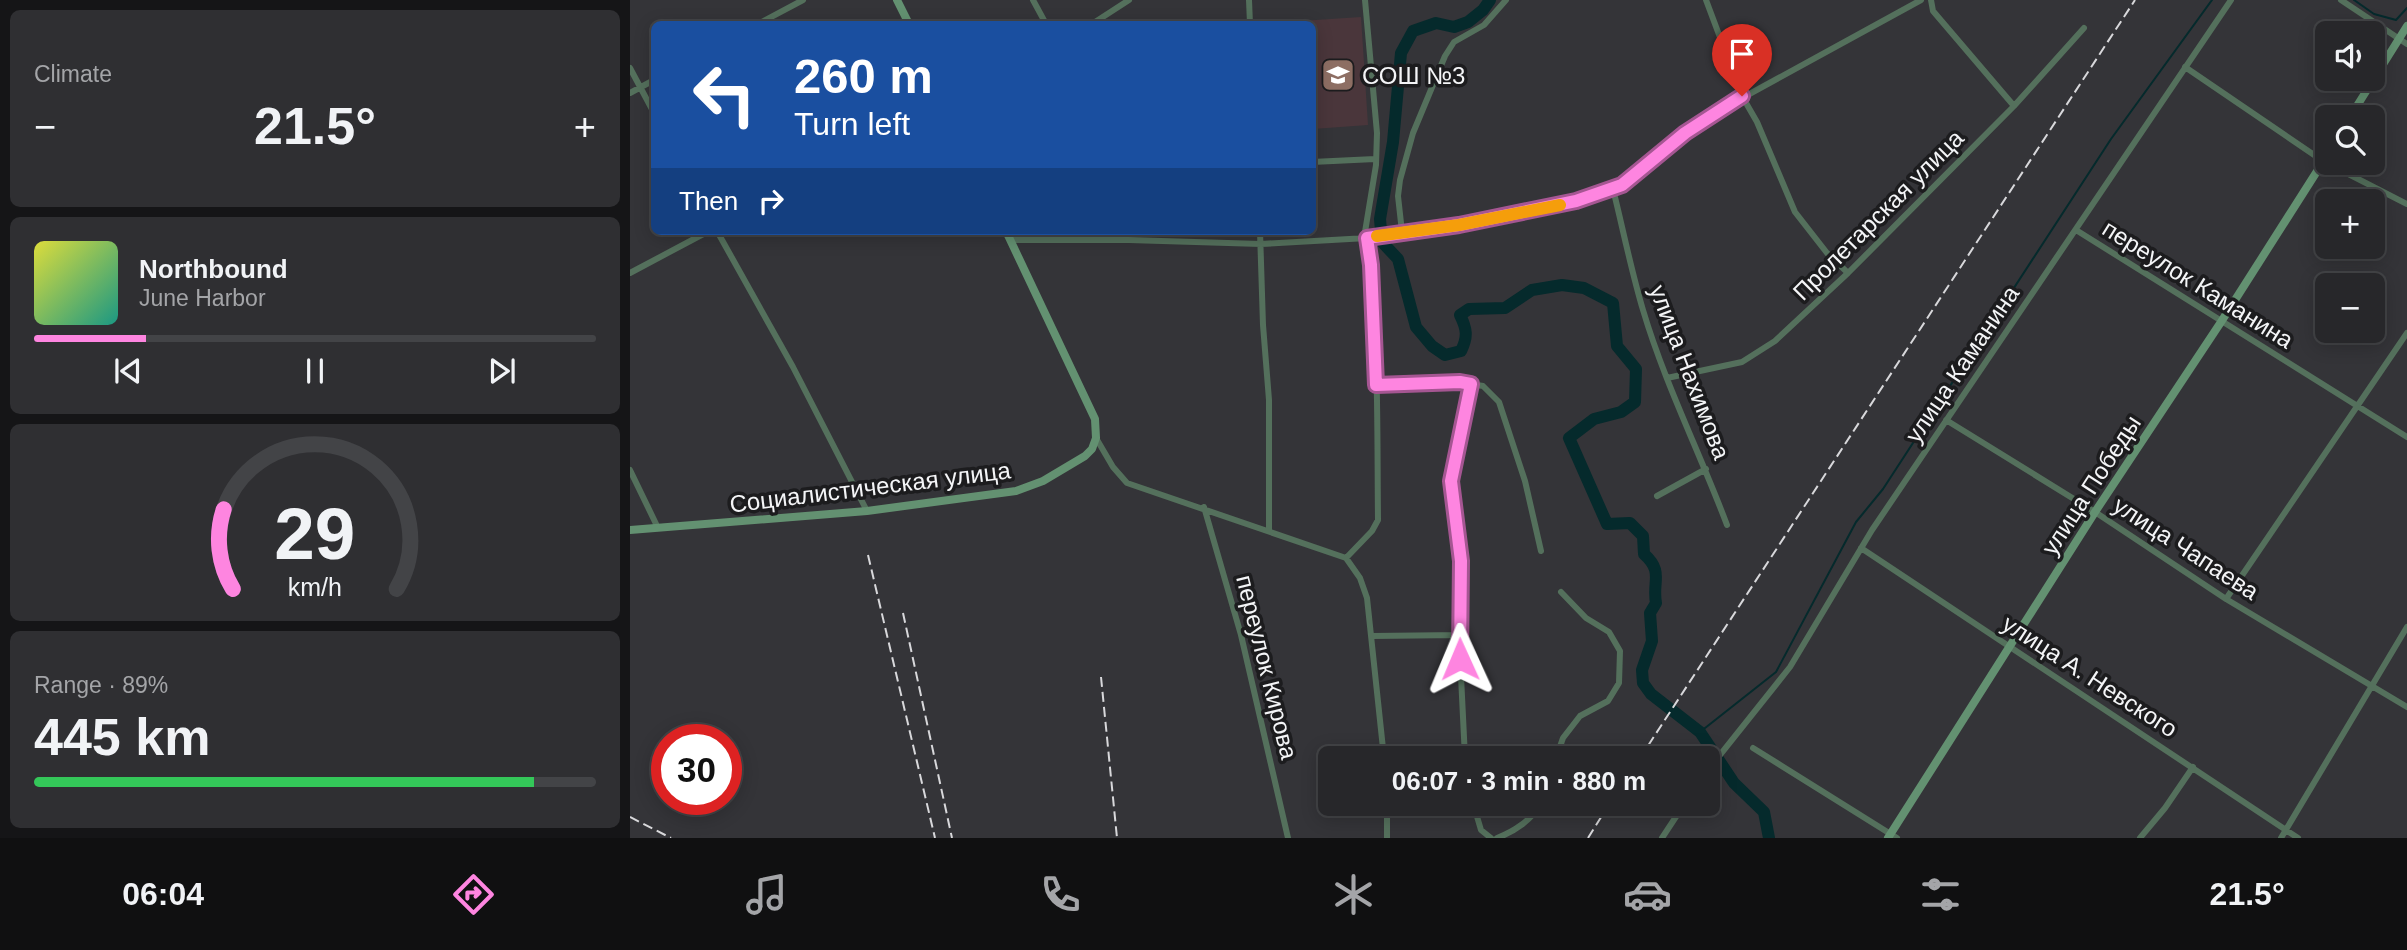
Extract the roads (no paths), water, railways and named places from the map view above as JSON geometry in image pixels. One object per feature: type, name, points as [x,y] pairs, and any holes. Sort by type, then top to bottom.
[{"type":"street","points":[[764,21],[803,0]]},
{"type":"street","points":[[897,0],[908,21]]},
{"type":"street","points":[[1033,0],[1044,21]]},
{"type":"street","points":[[1097,21],[1129,0]]},
{"type":"street","points":[[1249,0],[1250,21]]},
{"type":"street","points":[[1346,558],[1363,542],[1378,520],[1371,265],[1366,238],[1376,165],[1377,132],[1365,0]]},
{"type":"street","points":[[1402,232],[1398,196],[1400,180],[1413,133],[1445,55],[1454,42],[1484,25],[1506,0]]},
{"type":"street","points":[[1706,0],[1742,96],[1757,122],[1795,212],[1827,253],[1849,273]]},
{"type":"street","points":[[1010,240],[1261,244],[1366,238],[1459,225],[1576,201],[1622,185],[1685,133],[1742,96],[1920,0]]},
{"type":"street","points":[[1931,0],[1933,11],[2014,106]]},
{"type":"street","name":"улица Каманина","points":[[1720,755],[1790,667],[1861,548],[2231,0]]},
{"type":"street","points":[[2341,0],[2407,44]]},
{"type":"street","points":[[2357,105],[2407,26]]},
{"type":"street","name":"Пролетарская улица","points":[[1667,377],[1742,362],[1775,341],[1849,273],[2014,106],[2084,28]]},
{"type":"street","points":[[2185,67],[2315,152]]},
{"type":"street","points":[[630,68],[651,107]]},
{"type":"street","points":[[630,93],[651,82]]},
{"type":"street","points":[[1316,162],[1375,159]]},
{"type":"street","name":"улица Победы","points":[[1892,837],[2095,512],[2315,174]]},
{"type":"street","points":[[2355,175],[2407,204]]},
{"type":"street","name":"улица Нахимова","points":[[1614,189],[1643,309],[1667,377],[1727,525]]},
{"type":"street","name":"переулок Каманина","points":[[2076,230],[2407,437]]},
{"type":"street","points":[[630,273],[701,235]]},
{"type":"street","points":[[719,235],[793,367],[867,511]]},
{"type":"street","points":[[1008,235],[1088,401],[1095,419],[1096,438],[1113,467],[1127,483],[1204,507],[1346,558],[1360,579],[1367,598],[1383,746]]},
{"type":"street","points":[[1128,235],[1129,240]]},
{"type":"street","points":[[1260,235],[1269,400],[1269,531]]},
{"type":"street","points":[[2226,599],[2407,333]]},
{"type":"street","points":[[1376,385],[1460,382],[1483,386],[1499,402],[1525,481],[1541,551]]},
{"type":"street","points":[[1464,746],[1459,635],[1461,561],[1451,481],[1471,384]]},
{"type":"street","name":"улица Чапаева","points":[[1947,420],[2095,512],[2226,599],[2407,707]]},
{"type":"street","name":"Социалистическая улица","points":[[630,530],[867,511],[1016,491],[1044,481],[1085,456],[1096,438]]},
{"type":"street","points":[[1657,496],[1706,468]]},
{"type":"street","points":[[630,470],[658,528]]},
{"type":"street","name":"переулок Кирова","points":[[1204,507],[1241,635],[1289,838]]},
{"type":"street","name":"улица А. Невского","points":[[1861,548],[2298,838]]},
{"type":"street","points":[[1560,746],[1580,716],[1608,701],[1619,683],[1620,651],[1609,632],[1586,618],[1561,592]]},
{"type":"street","points":[[2281,838],[2407,627]]},
{"type":"street","points":[[1372,636],[1459,635]]},
{"type":"street","points":[[1754,748],[1892,837]]},
{"type":"street","points":[[2140,838],[2193,767]]},
{"type":"street","points":[[1387,816],[1387,838]]},
{"type":"street","points":[[1477,816],[1481,830],[1492,838]]},
{"type":"street","points":[[1497,838],[1532,816]]},
{"type":"street","points":[[1662,838],[1676,816]]},
{"type":"waterway","points":[[1490,0],[1483,10],[1468,22],[1454,27],[1436,23],[1413,31],[1401,53],[1393,142],[1380,219],[1382,242],[1398,259],[1416,327],[1432,346],[1445,355],[1461,351],[1466,333],[1460,315],[1469,309],[1505,308],[1532,290],[1562,285],[1584,288],[1613,303],[1617,346],[1636,369],[1635,402],[1621,412],[1594,419],[1569,438],[1607,524],[1630,523],[1643,536],[1644,554],[1656,572],[1656,603],[1650,613],[1652,641],[1642,670],[1643,683],[1651,694],[1700,732],[1734,783],[1764,812],[1769,838]]},
{"type":"waterway","points":[[1700,732],[1776,672],[1856,522],[1883,489],[2111,139],[2212,0]]},
{"type":"waterway","points":[[2354,0],[2374,14],[2396,20],[2407,8]]},
{"type":"railway","points":[[1648,746],[2135,0]]},
{"type":"railway","points":[[868,555],[935,838]]},
{"type":"railway","points":[[903,613],[952,838]]},
{"type":"railway","points":[[1101,677],[1117,838]]},
{"type":"railway","points":[[1588,838],[1602,816]]},
{"type":"railway","points":[[630,817],[671,838]]},
{"type":"place","name":"СОШ №3","points":[[1338,75]]}]
